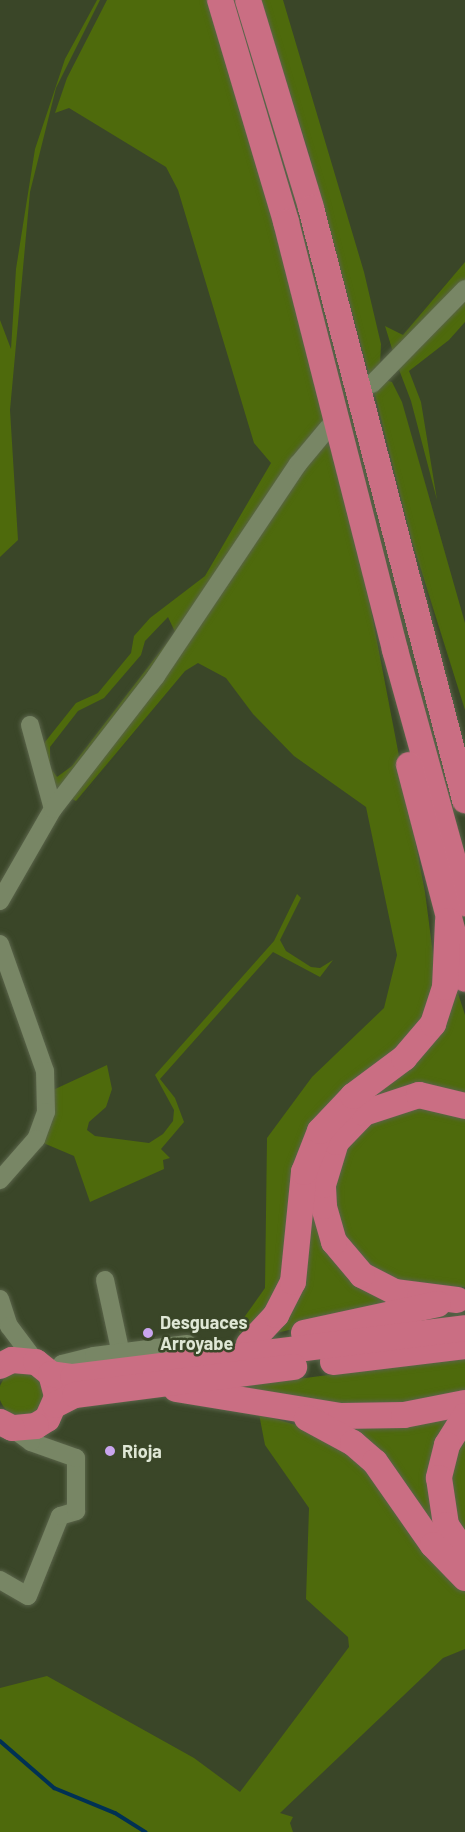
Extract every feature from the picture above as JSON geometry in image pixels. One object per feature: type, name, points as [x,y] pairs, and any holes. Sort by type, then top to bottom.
[{"type":"highway","points":[[220,0],[286,222],[395,651],[394,686],[408,759],[456,912],[465,980]]},
{"type":"highway","points":[[249,0],[311,208],[465,800]]},
{"type":"highway","points":[[407,573],[465,748]]},
{"type":"highway","points":[[249,1344],[276,1315],[293,1282],[304,1172],[320,1131],[353,1096],[404,1058],[433,1024],[445,987],[456,912]]},
{"type":"highway","points":[[461,1299],[395,1292],[362,1275],[334,1242],[324,1206],[323,1185],[336,1142],[364,1113],[419,1095],[465,1106]]},
{"type":"highway","points":[[0,1366],[12,1360],[74,1377],[249,1344],[461,1299]]},
{"type":"highway","points":[[197,1352],[465,1328]]},
{"type":"highway","points":[[6,1425],[36,1426],[55,1407],[75,1395],[465,1346]]},
{"type":"highway","points":[[48,1370],[57,1389],[55,1407]]},
{"type":"highway","points":[[152,1385],[293,1411],[377,1417],[430,1412],[465,1403]]},
{"type":"highway","points":[[293,1411],[353,1443],[375,1462],[433,1545],[465,1578]]},
{"type":"highway","points":[[465,1416],[447,1445],[439,1486],[446,1525],[465,1553]]},
{"type":"street","points":[[372,384],[465,289]]},
{"type":"street","points":[[0,901],[53,809],[156,676],[298,464],[328,428]]},
{"type":"street","points":[[30,725],[53,809]]},
{"type":"street","points":[[0,944],[45,1071],[46,1112],[36,1139],[0,1180]]},
{"type":"street","points":[[105,1280],[121,1354]]},
{"type":"street","points":[[0,1299],[5,1327],[48,1370],[62,1364],[121,1354],[197,1352]]},
{"type":"street","points":[[52,1451],[55,1407]]},
{"type":"street","points":[[0,1580],[28,1596],[60,1516],[76,1511],[76,1458],[52,1451],[6,1425]]},
{"type":"green space","points":[[97,0],[100,0],[56,88],[30,192],[10,410],[18,540],[0,557],[0,320],[11,349],[16,269],[35,149],[65,59]]},
{"type":"green space","points":[[107,0],[208,0],[263,184],[325,425],[216,586],[59,793],[55,791],[41,747],[76,703],[98,693],[131,653],[134,636],[150,618],[205,576],[271,463],[254,443],[178,190],[166,167],[69,108],[55,113],[67,78]],"holes":[[[168,617],[175,632],[72,766],[57,777],[50,767],[50,747],[78,711],[104,698],[141,655],[145,641]]]},
{"type":"green space","points":[[261,0],[283,0],[364,272],[381,344],[380,366],[370,378],[310,157]]},
{"type":"green space","points":[[465,262],[465,284],[393,352],[385,326],[403,335]]},
{"type":"green space","points":[[465,296],[465,322],[449,340],[409,371],[421,402],[437,500],[411,401],[398,367]]},
{"type":"green space","points":[[385,380],[392,382],[402,402],[465,623],[465,710],[412,541],[374,391]]},
{"type":"green space","points":[[327,436],[360,552],[425,892],[436,977],[428,1014],[393,1054],[288,1258],[271,1306],[240,1333],[238,1326],[265,1288],[267,1138],[312,1077],[384,1008],[397,955],[366,807],[294,756],[253,714],[226,678],[198,663],[185,671],[76,801],[68,797]]},
{"type":"green space","points":[[297,894],[301,898],[280,940],[286,951],[311,967],[320,968],[333,960],[320,977],[273,952],[160,1079],[175,1098],[184,1122],[161,1149],[170,1158],[163,1160],[164,1169],[90,1202],[74,1156],[41,1142],[53,1090],[107,1065],[112,1089],[106,1107],[89,1122],[87,1130],[95,1136],[149,1143],[163,1134],[173,1121],[174,1110],[155,1075],[274,941]]},
{"type":"green space","points":[[454,981],[465,1015],[465,1096],[420,1089],[375,1100],[336,1132],[323,1154],[315,1190],[318,1219],[326,1242],[339,1260],[376,1292],[405,1302],[268,1335],[290,1305],[299,1281],[311,1164],[319,1144],[348,1108],[415,1056],[445,1011]]},
{"type":"green space","points":[[407,1105],[465,1115],[465,1287],[396,1283],[350,1251],[332,1209],[338,1159],[360,1128]]},
{"type":"green space","points":[[465,1357],[465,1396],[378,1412],[237,1387]]},
{"type":"green space","points":[[22,1370],[38,1377],[45,1393],[38,1409],[22,1416],[6,1409],[-1,1393],[6,1377]]},
{"type":"green space","points":[[259,1414],[313,1430],[346,1449],[376,1477],[465,1588],[465,1649],[443,1658],[280,1813],[293,1817],[290,1823],[293,1832],[0,1832],[0,1688],[47,1676],[194,1758],[240,1792],[349,1647],[348,1637],[306,1599],[309,1508],[265,1445]]},
{"type":"green space","points":[[455,1415],[438,1449],[450,1543],[342,1426],[407,1425]]},
{"type":"green space","points":[[465,1429],[465,1539],[447,1482]]},
{"type":"waterway","points":[[0,1741],[54,1788],[115,1813],[146,1832]]},
{"type":"place","name":"Desguaces Arroyabe","points":[[148,1333]]},
{"type":"place","name":"Rioja","points":[[110,1451]]}]
